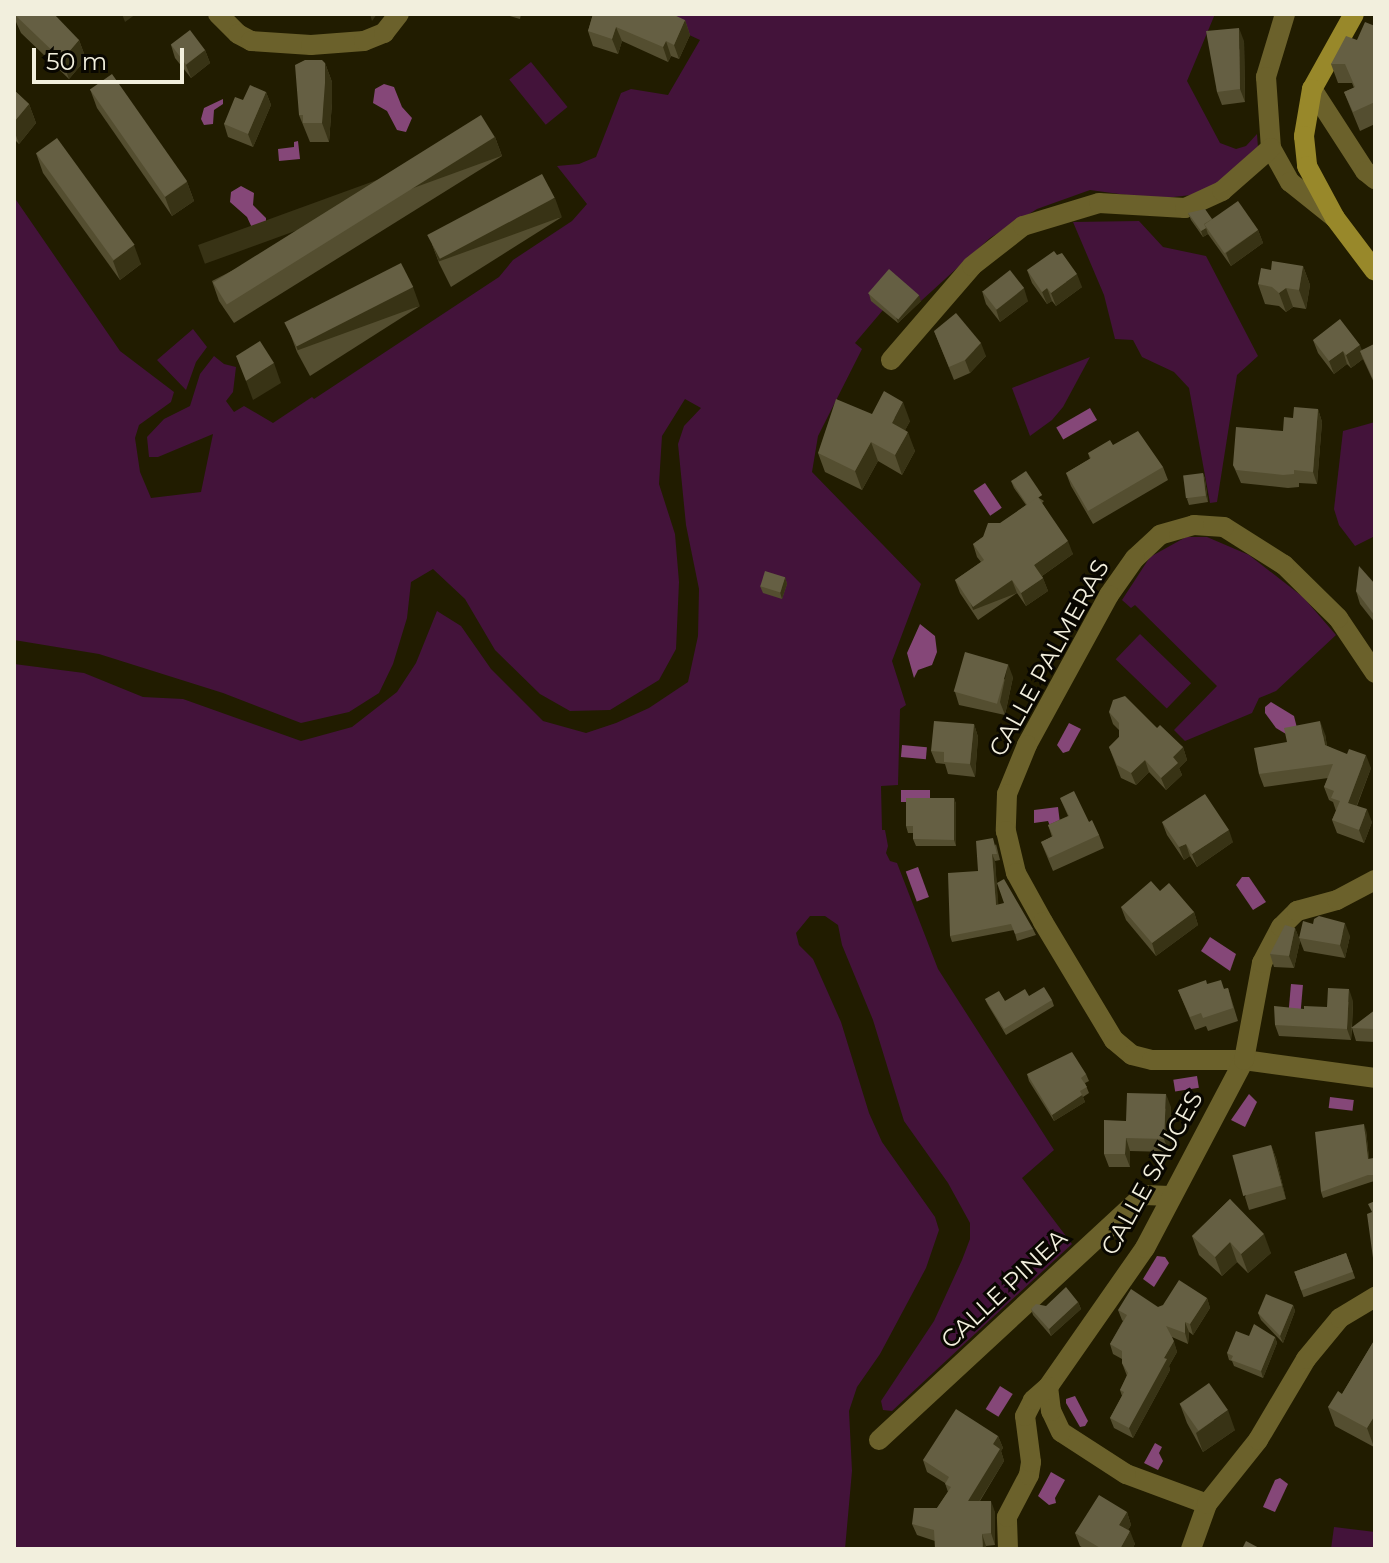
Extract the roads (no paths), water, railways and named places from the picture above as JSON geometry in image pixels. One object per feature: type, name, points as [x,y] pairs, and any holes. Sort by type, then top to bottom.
[{"type":"street","points":[[218,14],[238,34],[251,41],[311,45],[364,41],[384,33],[399,14]]},
{"type":"street","points":[[1285,14],[1266,77],[1271,148],[1290,182],[1335,218]]},
{"type":"street","points":[[1354,14],[1312,89],[1304,136],[1307,166],[1335,218],[1375,271]]},
{"type":"street","points":[[1312,89],[1365,171],[1375,179]]},
{"type":"street","points":[[891,360],[972,266],[1023,226],[1099,203],[1185,208],[1222,191],[1271,148]]},
{"type":"street","name":"CALLE PALMERAS","points":[[1375,673],[1338,618],[1284,565],[1224,527],[1194,525],[1160,535],[1135,558],[1109,595],[1027,745],[1007,794],[1006,831],[1016,873],[1114,1040],[1132,1055],[1152,1060],[1244,1060],[1375,1078]]},
{"type":"street","name":"CALLE SAUCES","points":[[1008,1549],[1007,1517],[1029,1475],[1031,1462],[1025,1416],[1033,1400],[1048,1387],[1145,1248],[1244,1060],[1262,963],[1281,927],[1297,911],[1337,900],[1375,880]]},
{"type":"street","name":"CALLE PINEA","points":[[879,1440],[1144,1195],[1170,1196]]},
{"type":"street","points":[[1191,1549],[1207,1504],[1258,1440],[1306,1359],[1340,1318],[1375,1297]]},
{"type":"street","points":[[1048,1387],[1051,1411],[1061,1432],[1126,1474],[1207,1504]]}]
